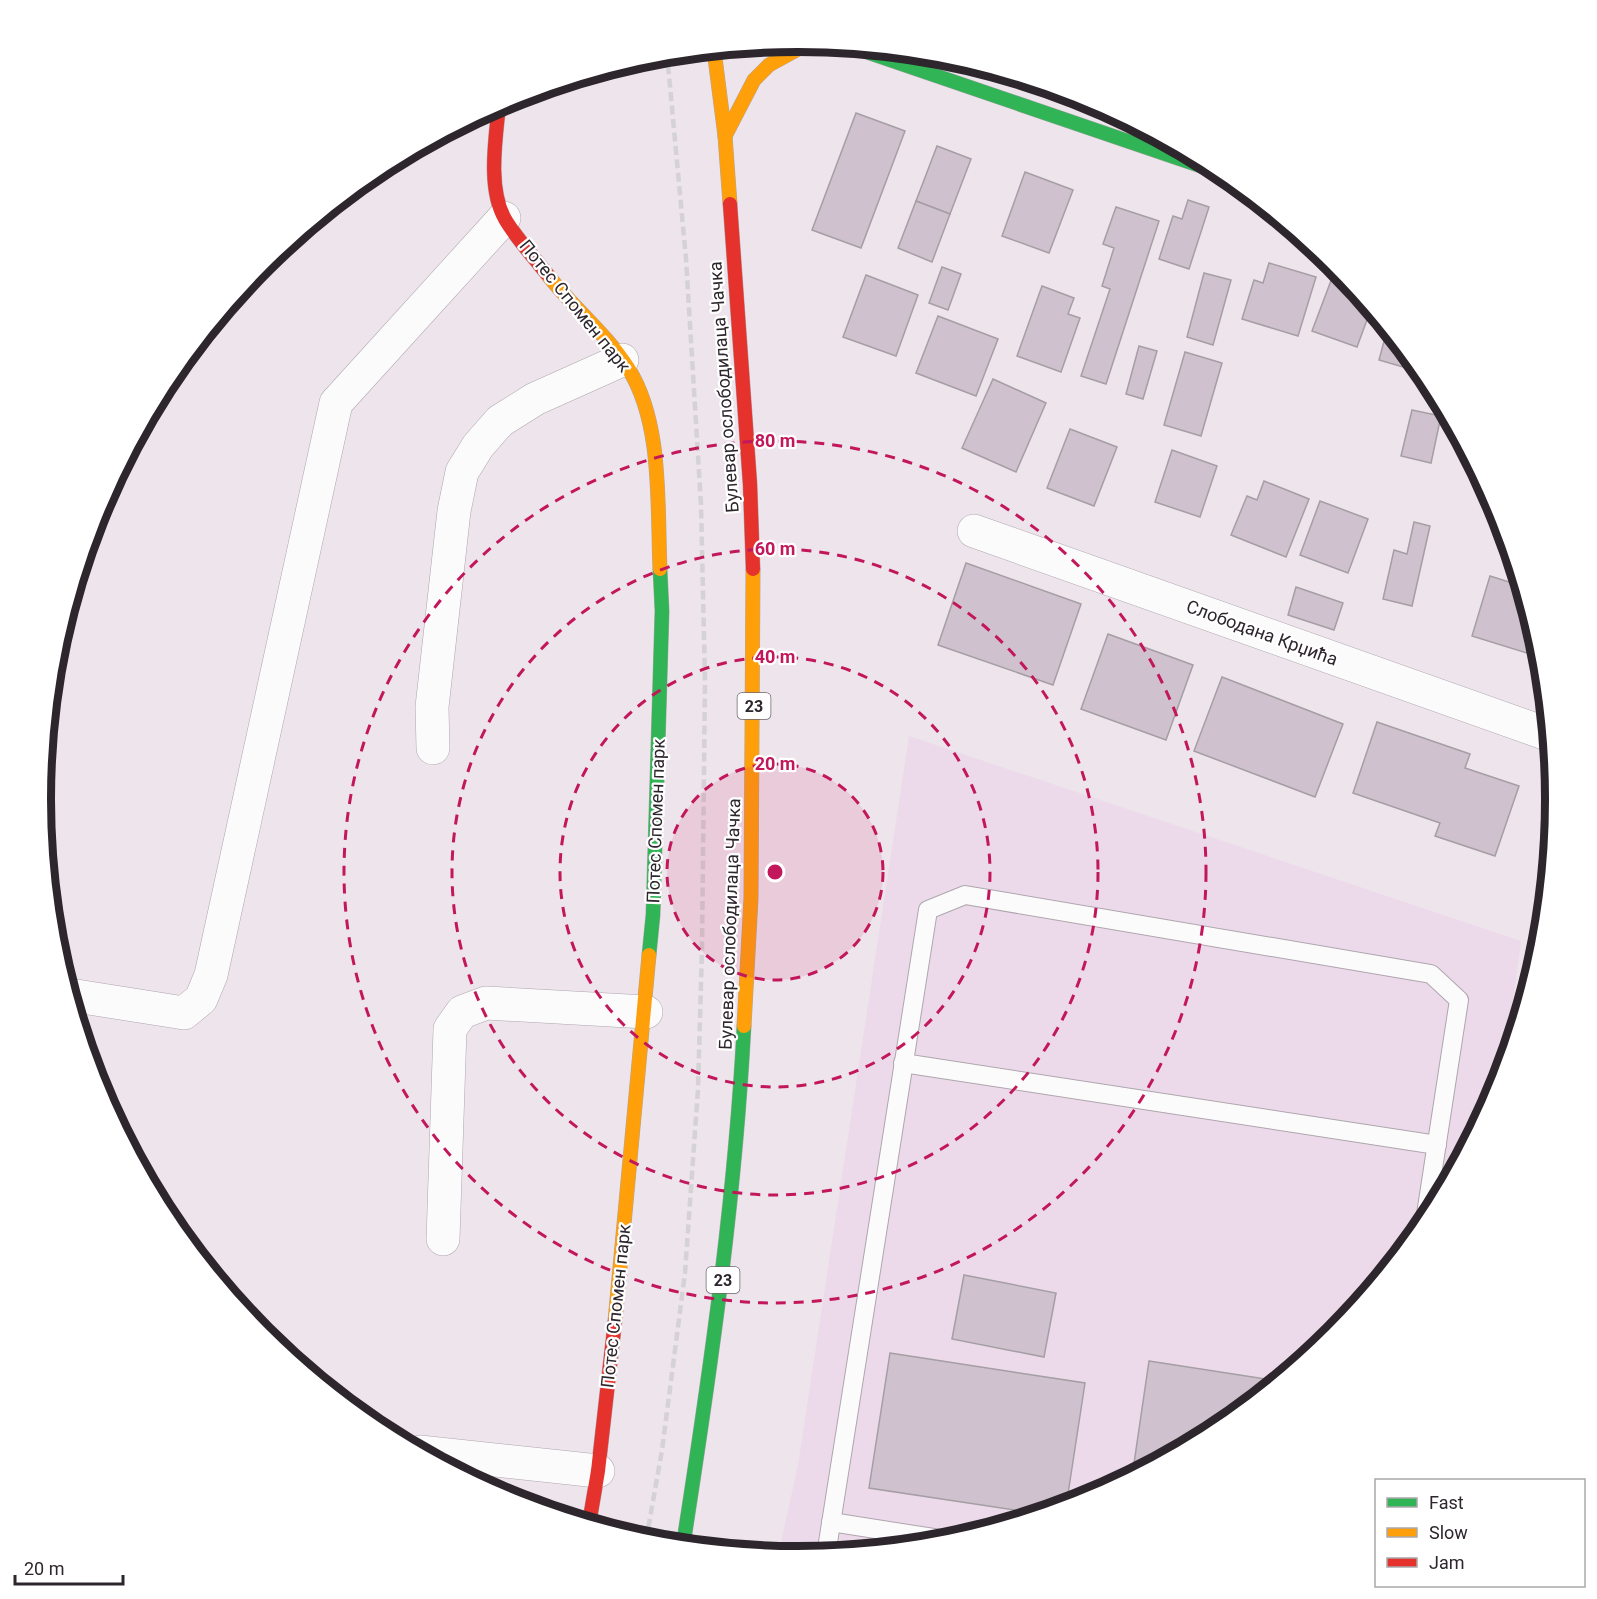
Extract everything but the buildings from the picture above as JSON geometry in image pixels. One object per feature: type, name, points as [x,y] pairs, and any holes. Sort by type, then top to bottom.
[{"type":"main road","points":[[725,136],[754,80],[769,65],[791,52]]},
{"type":"main road","name":"Булевар ослободилаца Чачка","points":[[684,1538],[710,1375],[730,1216],[741,1085],[751,898],[753,576],[745,400],[725,136],[715,57]]},
{"type":"main road","points":[[880,57],[1187,161]]},
{"type":"main road","name":"Потес Спомен парк","points":[[498,115],[493,164],[499,205],[504,218],[564,296],[606,339],[622,360],[645,401],[655,454],[662,610],[653,915],[646,1012],[598,1472],[590,1517]]},
{"type":"street","points":[[77,996],[184,1013],[201,999],[211,975],[336,403],[504,218]]},
{"type":"street","points":[[433,748],[432,706],[454,511],[462,472],[478,446],[500,421],[535,399],[622,360]]},
{"type":"street","name":"Слободана Крџића","points":[[974,531],[1542,732]]},
{"type":"street","points":[[443,1239],[450,1029],[462,1012],[486,1004],[646,1012]]},
{"type":"street","points":[[438,1454],[598,1472]]},
{"type":"lane","points":[[827,1546],[928,910],[965,895],[1431,974],[1459,1000],[1428,1202]]},
{"type":"lane","points":[[903,1063],[1437,1145]]},
{"type":"lane","points":[[831,1522],[924,1536]]},
{"type":"shaded area","points":[[909,736],[1521,941],[1506,1040],[1489,1086],[1446,1173],[1392,1255],[1361,1292],[1291,1362],[1254,1393],[1172,1447],[1085,1490],[992,1522],[896,1541],[780,1546],[798,1465]]},
{"type":"railway","points":[[648,1532],[662,1450],[685,1273],[698,1089],[702,948],[705,681],[701,505],[686,259],[668,64]]},
{"type":"traffic: fast","points":[[880,57],[1187,161]]},
{"type":"traffic: fast","points":[[649,955],[653,915],[662,611],[660,569]]},
{"type":"traffic: fast","points":[[684,1538],[703,1416],[728,1222],[744,1026]]},
{"type":"traffic: slow","points":[[725,136],[754,80],[769,65],[792,52]]},
{"type":"traffic: slow","points":[[715,57],[725,136],[730,204]]},
{"type":"traffic: slow","points":[[547,274],[619,355],[639,390],[653,439],[658,492],[660,569]]},
{"type":"traffic: slow","points":[[744,1026],[751,898],[753,569]]},
{"type":"traffic: slow","points":[[615,1321],[649,955]]},
{"type":"traffic: jam","points":[[498,115],[494,178],[499,207],[514,233],[547,274]]},
{"type":"traffic: jam","points":[[730,204],[750,484],[753,569]]},
{"type":"traffic: jam","points":[[590,1517],[598,1471],[615,1321]]}]
